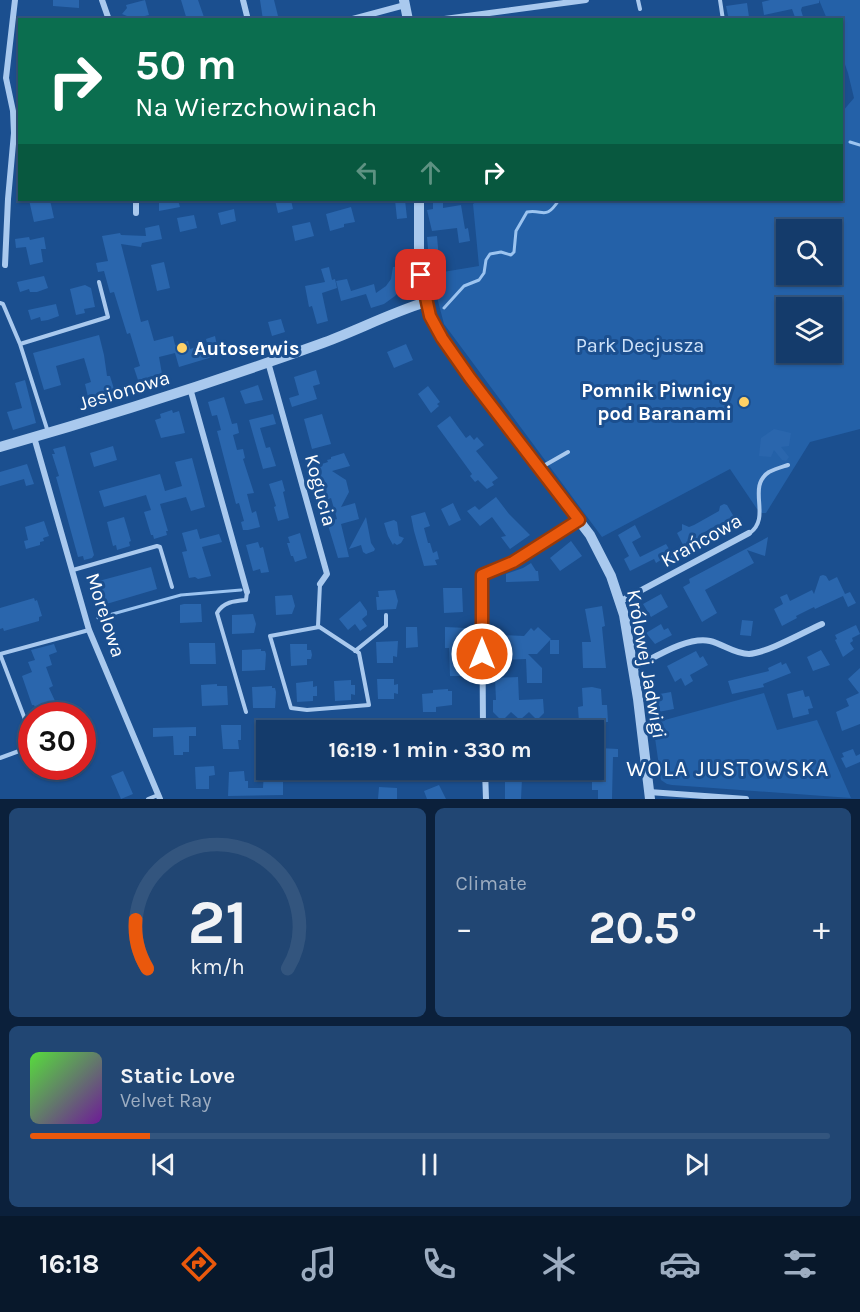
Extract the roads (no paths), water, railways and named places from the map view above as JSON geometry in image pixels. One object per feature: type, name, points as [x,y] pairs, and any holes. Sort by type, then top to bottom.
[{"type":"street","points":[[5,266],[16,111],[6,78],[15,0]]},
{"type":"street","points":[[102,0],[108,18]]},
{"type":"street","points":[[243,0],[248,18]]},
{"type":"street","points":[[453,18],[586,0]]},
{"type":"street","points":[[355,18],[404,2],[408,18]]},
{"type":"street","points":[[136,201],[136,213]]},
{"type":"street","name":"Królowej Jadwigi","points":[[419,201],[418,255],[430,316],[442,338],[470,378],[579,520],[605,562],[621,601],[633,668],[650,796]]},
{"type":"street","name":"Jesionowa","points":[[0,447],[268,362],[426,302]]},
{"type":"street","name":"Kogucia","points":[[268,362],[327,574],[320,584]]},
{"type":"street","points":[[190,388],[246,592]]},
{"type":"street","name":"Morelowa","points":[[34,437],[89,630],[159,797]]},
{"type":"street","points":[[483,720],[482,575],[513,562],[579,520]]},
{"type":"street","name":"Krańcowa","points":[[621,601],[749,533]]},
{"type":"street","points":[[633,668],[691,641],[712,641],[749,654],[763,651],[822,624]]},
{"type":"street","points":[[485,780],[486,799]]},
{"type":"street","points":[[650,796],[746,799]]},
{"type":"lane","points":[[639,0],[640,9]]},
{"type":"lane","points":[[720,0],[723,18]]},
{"type":"lane","points":[[20,344],[108,317],[99,282]]},
{"type":"lane","points":[[0,303],[3,304],[20,344],[49,433]]},
{"type":"lane","points":[[539,468],[568,452]]},
{"type":"lane","name":"Krańcowa","points":[[749,533],[757,528],[761,514],[758,497],[762,479],[770,472],[788,465]]},
{"type":"lane","points":[[73,570],[157,546],[160,547],[172,587]]},
{"type":"lane","name":"Kogucia","points":[[320,584],[320,627]]},
{"type":"lane","points":[[246,592],[246,600],[230,602],[220,607],[217,613],[246,712]]},
{"type":"lane","points":[[355,651],[386,626],[386,615]]},
{"type":"lane","points":[[320,627],[359,653],[369,705],[307,710],[291,708],[270,636],[320,627]]},
{"type":"lane","points":[[0,758],[30,747],[32,735],[0,654],[89,630]]},
{"type":"lane","points":[[148,799],[159,797]]},
{"type":"waterway","points":[[850,142],[860,145]]},
{"type":"waterway","points":[[444,308],[464,286],[479,280],[484,273],[486,260],[490,254],[501,252],[511,255],[514,252],[516,231],[527,212],[547,212],[558,201]]},
{"type":"waterway","points":[[98,618],[181,595],[241,590]]},
{"type":"place","name":"Autoserwis","points":[[182,348]]},
{"type":"place","name":"Pomnik Piwnicy pod Baranami","points":[[744,402]]},
{"type":"district","name":"WOLA JUSTOWSKA","points":[[728,768]]},
{"type":"park label","name":"Park Decjusza","points":[[640,345]]}]
